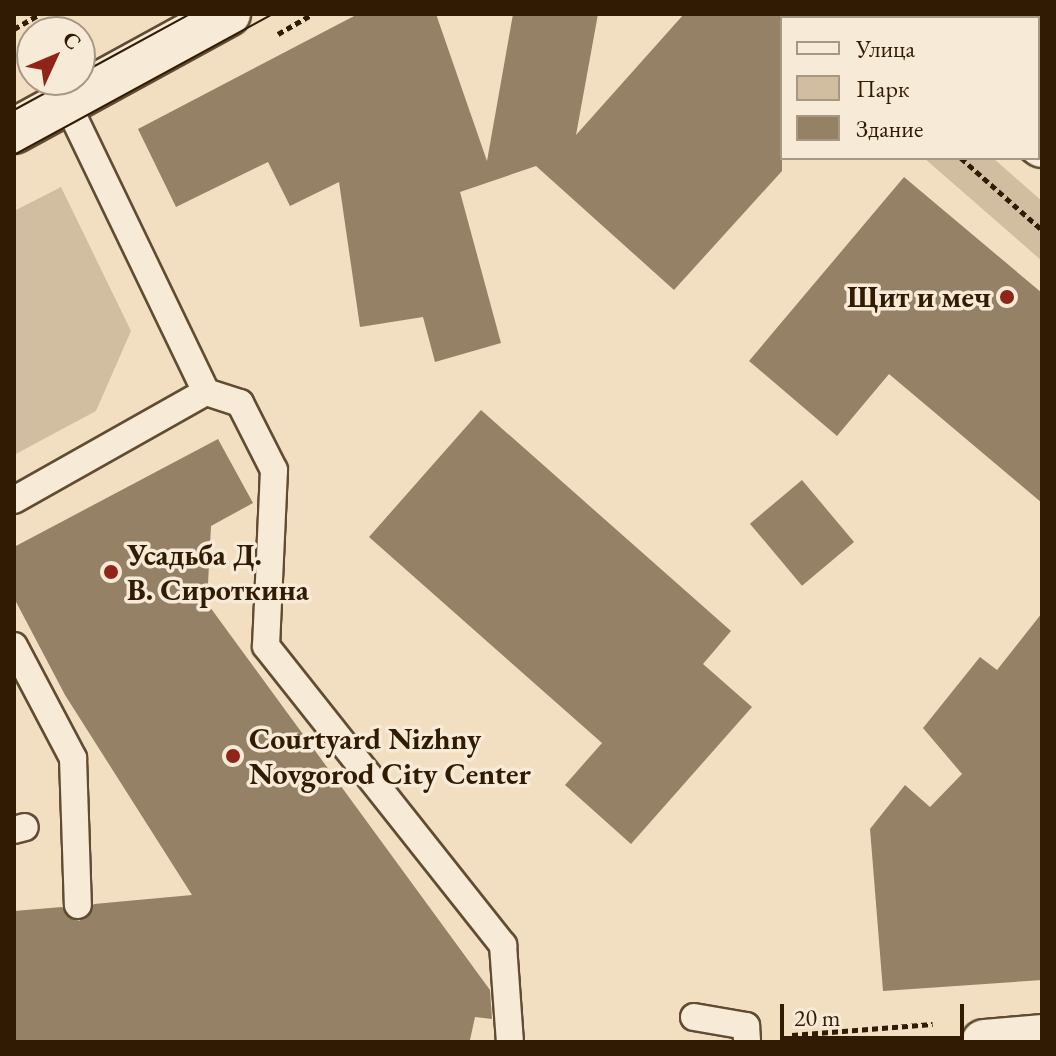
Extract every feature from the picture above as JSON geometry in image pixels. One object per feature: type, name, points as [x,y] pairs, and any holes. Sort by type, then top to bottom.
[{"type":"street","points":[[14,131],[228,14]]},
{"type":"street","points":[[966,1033],[1042,1037]]},
{"type":"lane","points":[[67,103],[206,392],[240,403],[274,470],[266,646],[503,945],[510,1038]]},
{"type":"lane","points":[[14,500],[206,392]]},
{"type":"lane","points":[[14,646],[73,758],[78,905]]},
{"type":"lane","points":[[694,1017],[746,1026],[747,1040]]},
{"type":"path","points":[[14,29],[40,14]]},
{"type":"path","points":[[963,160],[1042,230]]},
{"type":"path","points":[[747,1040],[966,1033]]},
{"type":"green space","points":[[926,160],[995,160],[1042,201],[1042,261]]},
{"type":"green space","points":[[61,187],[131,331],[96,411],[14,455],[14,211]]},
{"type":"building","points":[[358,14],[436,14],[487,161],[513,14],[598,14],[576,135],[684,14],[782,14],[782,171],[674,290],[536,166],[460,192],[501,343],[435,362],[423,317],[360,327],[339,182],[290,206],[268,162],[176,207],[138,129]]},
{"type":"building","points":[[904,177],[1042,293],[1042,503],[889,374],[837,436],[749,361]]},
{"type":"building","points":[[481,410],[731,631],[703,664],[752,707],[631,844],[565,785],[602,743],[369,537]]},
{"type":"building","points":[[218,439],[253,503],[211,526],[207,603],[490,990],[492,1019],[475,1017],[470,1040],[14,1042],[14,911],[62,907],[79,921],[94,904],[192,895],[65,695],[14,598],[14,547]]},
{"type":"building","points":[[802,480],[854,542],[802,586],[750,524]]},
{"type":"building","points":[[1042,613],[1042,980],[883,991],[870,829],[905,785],[930,807],[962,774],[923,728],[980,657],[997,670]]},
{"type":"tram line","points":[[96,65],[190,14]]},
{"type":"tram line","points":[[14,155],[273,14]]},
{"type":"tram line","points":[[14,110],[40,96]]},
{"type":"place","name":"Щит и меч","points":[[1007,297]]},
{"type":"place","name":"Усадьба Д. В. Сироткина","points":[[111,572]]},
{"type":"place","name":"Courtyard Nizhny Novgorod City Center","points":[[233,756]]}]
